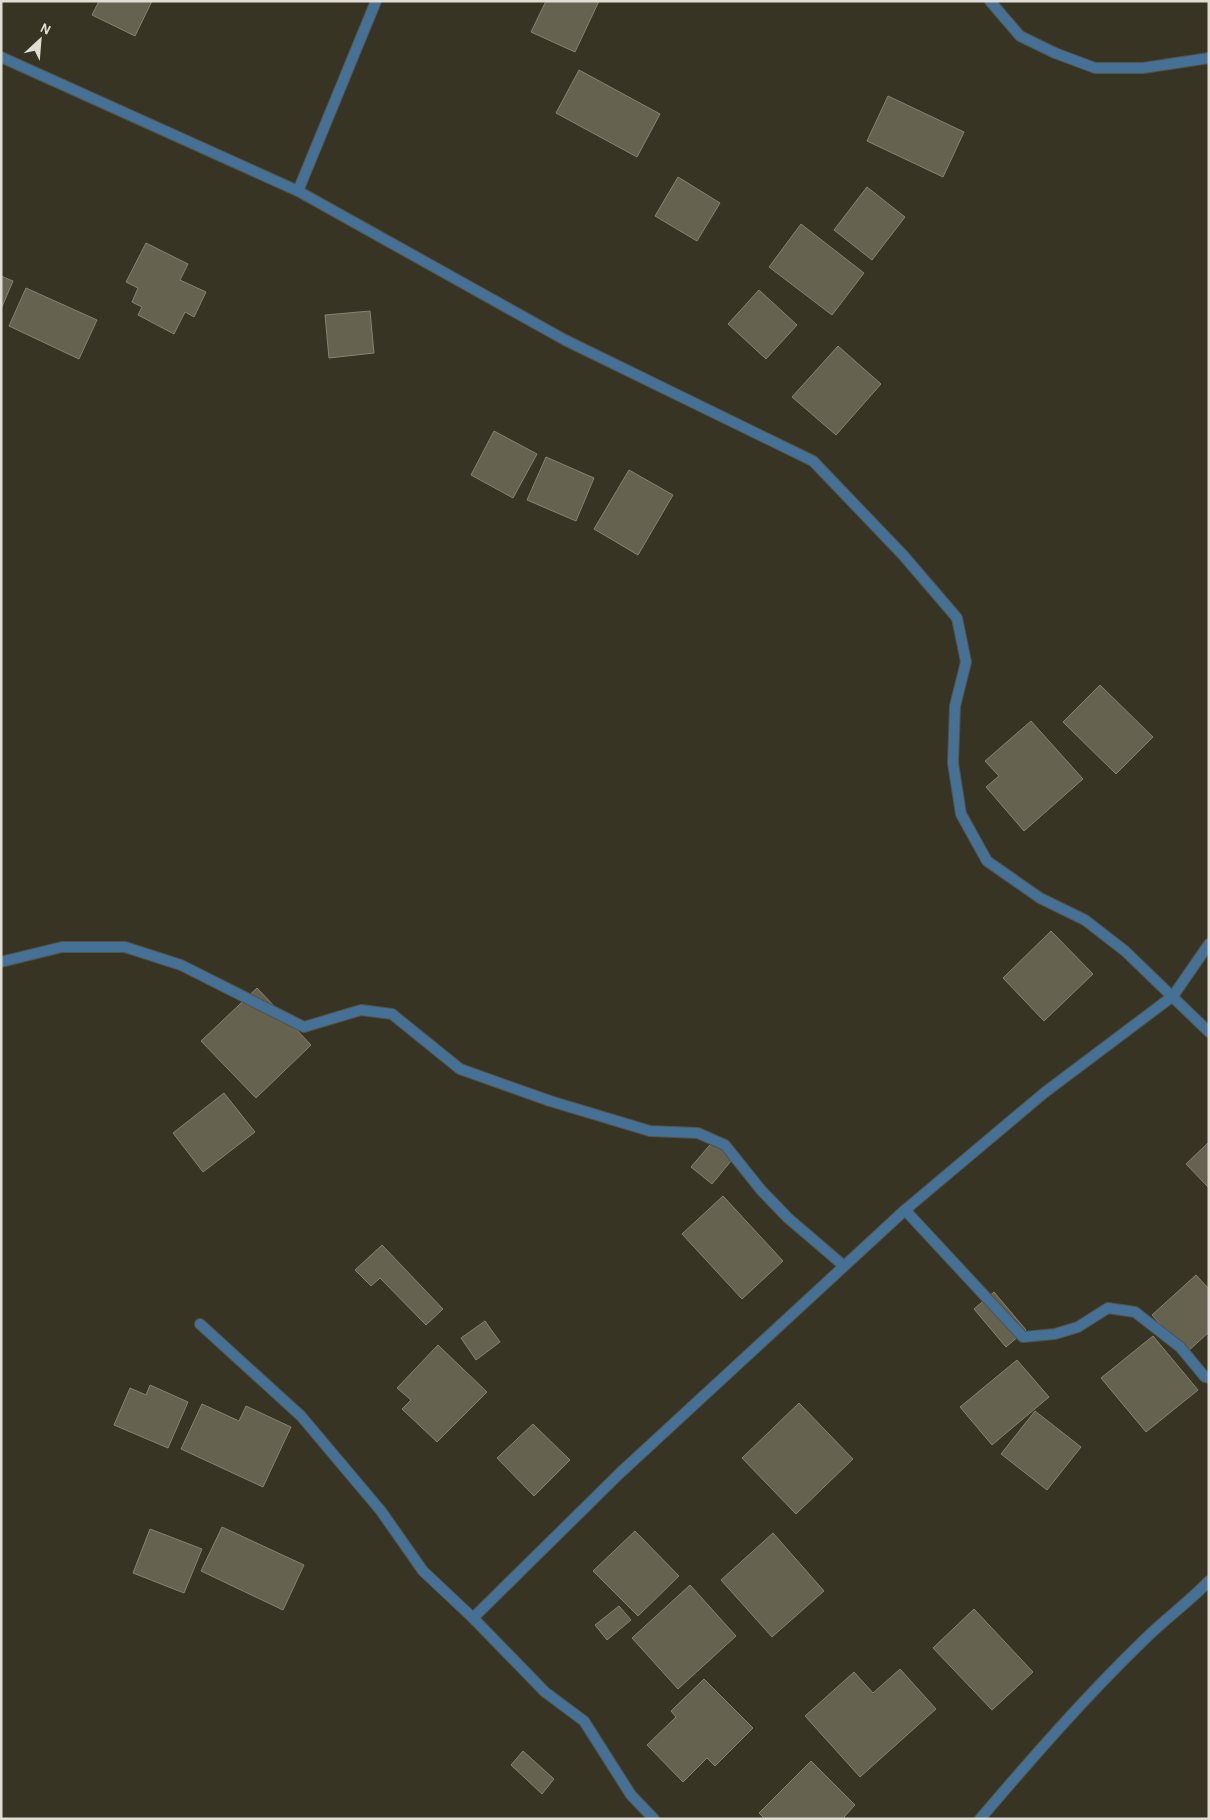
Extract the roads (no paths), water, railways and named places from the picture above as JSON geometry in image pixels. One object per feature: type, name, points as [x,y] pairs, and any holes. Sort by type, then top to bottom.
[{"type":"street","points":[[298,191],[376,1]]},
{"type":"street","points":[[990,1],[1020,36],[1055,53],[1095,68],[1143,68],[1209,58]]},
{"type":"street","points":[[1,58],[298,191],[565,340],[814,462],[903,555],[957,618],[966,662],[955,706],[954,763],[960,814],[986,861],[1040,898],[1085,920],[1125,952],[1209,1032]]},
{"type":"street","points":[[473,1618],[620,1473],[905,1210],[1044,1093],[1173,996],[1209,944]]},
{"type":"street","points":[[1,962],[62,947],[125,947],[181,965],[304,1027],[361,1010],[392,1014],[460,1069],[550,1101],[650,1131],[698,1133],[725,1145],[761,1190],[788,1218],[844,1266]]},
{"type":"street","points":[[905,1210],[1023,1337],[1055,1334],[1078,1327],[1108,1308],[1135,1312],[1180,1347],[1205,1377],[1209,1378]]},
{"type":"street","points":[[200,1324],[301,1416],[381,1511],[423,1571],[473,1618],[545,1692],[584,1721],[631,1794],[654,1819]]},
{"type":"street","points":[[980,1819],[1042,1747],[1138,1646],[1196,1595],[1209,1581]]}]
